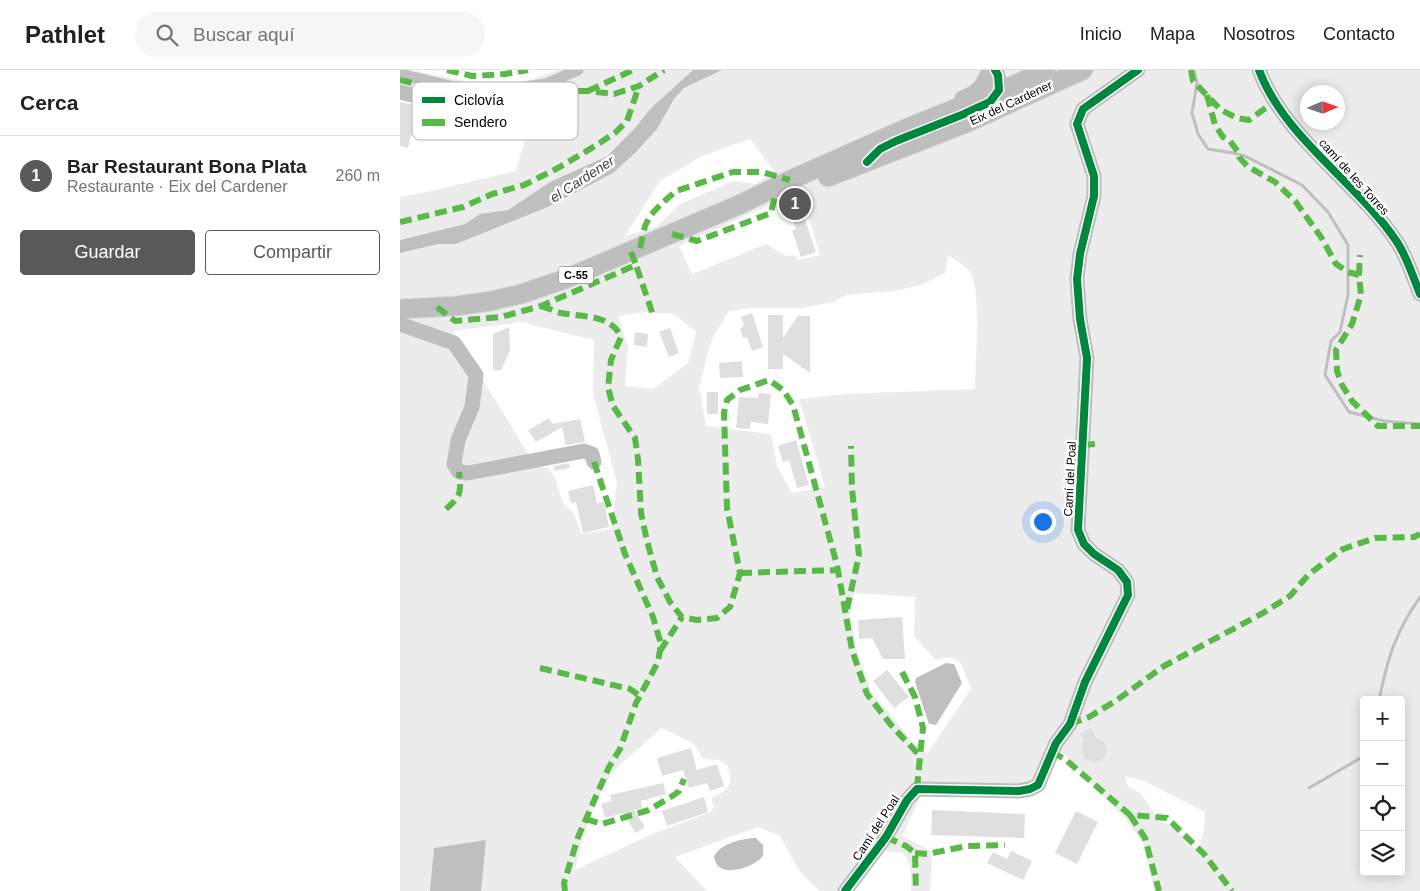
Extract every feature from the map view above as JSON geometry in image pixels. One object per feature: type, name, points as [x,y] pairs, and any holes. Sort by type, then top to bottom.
[{"type":"main road","name":"C-55","points":[[912,126],[1020,83],[1046,70]]},
{"type":"main road","name":"Eix del Cardener","points":[[741,204],[806,186],[964,124],[1082,70]]},
{"type":"main road","name":"Eix del Cardener","points":[[400,309],[456,306],[491,301],[521,294],[573,276],[741,204],[790,180],[912,126]]},
{"type":"street","points":[[992,71],[1014,75],[1031,70]]},
{"type":"street","points":[[992,71],[992,84],[1004,94],[1023,90],[1068,70]]},
{"type":"street","name":"Camí del Poal","points":[[845,891],[886,837],[907,800],[917,789],[1019,791],[1038,785],[1056,743],[1070,724],[1084,682],[1128,596],[1127,582],[1118,570],[1084,544],[1078,530],[1087,358],[1080,319],[1077,279],[1080,254],[1094,196],[1094,176],[1077,124],[1083,109],[1138,70]]},
{"type":"street","points":[[912,126],[934,110],[972,95],[992,71]]},
{"type":"street","name":"camí de les Torres","points":[[1261,73],[1274,102],[1302,137],[1373,213],[1397,242],[1420,294]]},
{"type":"street","points":[[867,162],[880,149],[896,141],[990,102],[999,90]]},
{"type":"street","points":[[400,324],[454,343],[476,376],[472,407],[456,448],[454,464],[459,472],[468,473],[584,451],[592,454],[594,462]]},
{"type":"shaded area","points":[[400,70],[410,70],[470,82],[412,82],[412,88],[400,85]]},
{"type":"shaded area","points":[[558,70],[693,70],[651,108],[635,128],[607,155],[550,182],[508,210],[480,214],[465,224],[400,240],[400,197],[516,171],[525,140],[578,140],[578,82],[523,82]]},
{"type":"shaded area","points":[[722,70],[1420,70],[1420,891],[1154,891],[1144,845],[1125,818],[1060,750],[1042,790],[921,796],[902,836],[931,851],[930,891],[911,891],[910,871],[906,857],[903,853],[884,851],[849,891],[820,891],[799,871],[780,836],[758,827],[675,857],[707,891],[400,891],[400,253],[438,244],[456,244],[548,207],[613,173],[657,129],[674,99],[684,88]],"holes":[[[750,139],[773,170],[756,184],[734,181],[680,204],[656,227],[625,236],[660,181],[702,156]],[[802,195],[820,255],[798,260],[794,255],[786,256],[766,244],[692,274],[679,246],[774,203]],[[948,255],[970,272],[974,281],[977,310],[975,389],[845,394],[799,399],[825,487],[792,493],[777,466],[771,434],[706,426],[699,387],[712,339],[729,311],[749,308],[802,308],[834,302],[846,295],[894,291],[921,285],[945,273]],[[643,312],[674,314],[696,332],[688,363],[653,389],[625,386],[628,348],[618,316]],[[521,322],[594,340],[593,394],[617,483],[611,529],[582,534],[573,512],[563,503],[555,478],[548,468],[535,465],[453,331]],[[854,593],[915,597],[914,637],[936,660],[950,658],[956,659],[961,664],[971,689],[927,754],[912,741],[871,691],[857,651],[850,616]],[[661,728],[693,743],[703,759],[719,760],[727,765],[730,777],[729,786],[723,792],[712,797],[714,806],[711,812],[657,832],[575,870],[581,844],[591,815],[610,776]],[[1125,776],[1142,780],[1205,812],[1204,829],[1198,852],[1174,828],[1160,821],[1141,794],[1128,786]]]},
{"type":"water","name":"el Cardener","points":[[693,70],[722,70],[684,88],[674,99],[657,129],[613,173],[548,207],[456,244],[438,244],[400,253],[400,240],[465,224],[480,214],[508,210],[550,182],[607,156],[635,128],[651,108]]},
{"type":"water","points":[[946,663],[954,664],[962,683],[936,725],[929,724],[915,682],[916,678]]},
{"type":"water","points":[[756,838],[763,845],[763,856],[751,865],[736,870],[728,870],[717,864],[714,857],[726,845],[745,839]]},
{"type":"water","points":[[486,840],[481,891],[430,891],[434,848]]},
{"type":"building","points":[[400,102],[412,105],[412,131],[408,148],[400,146]]},
{"type":"building","points":[[797,197],[816,252],[801,257],[792,230],[796,229],[787,201]]},
{"type":"building","points":[[752,313],[763,347],[752,351],[747,337],[743,338],[740,328],[744,326],[741,317]]},
{"type":"building","points":[[768,315],[783,315],[783,338],[798,316],[810,316],[810,373],[783,354],[783,369],[768,369]]},
{"type":"building","points":[[509,327],[510,351],[501,370],[493,370],[493,334]]},
{"type":"building","points":[[670,328],[679,353],[669,357],[659,332]]},
{"type":"building","points":[[635,332],[648,334],[647,347],[634,345]]},
{"type":"building","points":[[742,361],[743,377],[720,378],[719,363]]},
{"type":"building","points":[[707,392],[718,392],[718,414],[707,414]]},
{"type":"building","points":[[759,393],[771,394],[768,424],[751,422],[750,429],[736,428],[739,397],[758,398]]},
{"type":"building","points":[[549,418],[553,424],[580,419],[585,442],[566,445],[562,427],[536,442],[528,430]]},
{"type":"building","points":[[796,440],[809,485],[797,488],[789,460],[783,462],[778,446]]},
{"type":"building","points":[[569,463],[570,468],[554,471],[554,466]]},
{"type":"building","points":[[593,485],[597,503],[604,502],[609,527],[583,533],[576,502],[571,503],[568,491]]},
{"type":"building","points":[[902,617],[905,659],[883,659],[872,638],[859,639],[858,620]]},
{"type":"building","points":[[887,670],[909,697],[894,708],[873,681]]},
{"type":"building","points":[[1091,728],[1095,737],[1104,742],[1107,750],[1101,761],[1089,761],[1084,758],[1081,748],[1084,741],[1081,733]]},
{"type":"building","points":[[691,748],[697,770],[717,764],[724,786],[710,791],[707,783],[689,788],[683,770],[662,776],[657,758]]},
{"type":"building","points":[[663,783],[666,794],[641,801],[642,808],[634,810],[645,827],[636,833],[623,813],[605,818],[601,804],[612,801],[610,795]]},
{"type":"building","points":[[704,797],[708,812],[667,826],[662,811]]},
{"type":"building","points":[[932,810],[1025,814],[1024,838],[931,835]]},
{"type":"building","points":[[1076,811],[1098,822],[1077,864],[1055,853]]},
{"type":"building","points":[[1011,851],[1032,861],[1023,880],[987,863],[993,852],[1007,859]]},
{"type":"waterway","points":[[551,82],[578,70]]},
{"type":"waterway","points":[[1194,70],[1197,83],[1192,113],[1198,134],[1208,149],[1245,156],[1302,185],[1328,212],[1348,245],[1348,295],[1340,332],[1331,341],[1325,375],[1349,412],[1384,421],[1420,424]]},
{"type":"waterway","points":[[400,74],[433,82]]},
{"type":"waterway","points":[[1380,696],[1398,634],[1420,597]]},
{"type":"waterway","points":[[1309,788],[1360,758]]},
{"type":"marked path","points":[[447,70],[472,76],[505,74],[528,70]]},
{"type":"marked path","points":[[588,91],[633,70]]},
{"type":"marked path","points":[[578,91],[614,94],[639,86],[664,70]]},
{"type":"marked path","points":[[1191,70],[1193,81],[1221,110],[1237,118],[1249,120],[1274,102]]},
{"type":"marked path","points":[[400,80],[412,83]]},
{"type":"marked path","points":[[400,222],[463,207],[492,194],[524,185],[558,168],[616,132],[627,121],[639,86]]},
{"type":"marked path","points":[[1207,95],[1215,125],[1223,137],[1230,141],[1238,152],[1239,157],[1247,166],[1275,182],[1295,201],[1321,237],[1336,264],[1348,272],[1359,275],[1361,295],[1352,324],[1336,350],[1337,371],[1342,385],[1352,401],[1378,426],[1420,426]]},
{"type":"marked path","points":[[640,248],[645,226],[650,216],[676,191],[733,172],[762,172],[790,180]]},
{"type":"marked path","points":[[672,234],[697,241],[771,213],[775,195]]},
{"type":"marked path","points":[[631,252],[636,265]]},
{"type":"marked path","points":[[1359,275],[1360,255]]},
{"type":"marked path","points":[[437,307],[455,321],[501,317],[541,306],[636,265],[653,315]]},
{"type":"marked path","points":[[541,306],[561,313],[603,320],[610,324],[621,337],[611,360],[608,388],[613,406],[635,438],[641,513],[657,577],[670,602],[682,617],[697,620],[717,618],[730,607],[740,573],[727,508],[724,413],[727,400],[740,390],[769,380],[783,390],[793,405],[837,565],[852,650],[867,694],[891,725],[920,756],[917,789]]},
{"type":"marked path","points":[[1083,445],[1095,444]]},
{"type":"marked path","points":[[847,609],[859,555],[852,489],[851,446]]},
{"type":"marked path","points":[[565,891],[564,883],[578,837],[609,767],[620,749],[636,703],[658,662],[661,644],[653,617],[625,554],[594,462]]},
{"type":"marked path","points":[[446,509],[458,497],[460,485],[459,472]]},
{"type":"marked path","points":[[1070,724],[1089,717],[1117,700],[1164,666],[1263,613],[1290,596],[1309,574],[1343,549],[1375,538],[1414,537],[1420,534]]},
{"type":"marked path","points":[[740,573],[838,570]]},
{"type":"marked path","points":[[660,651],[682,617]]},
{"type":"marked path","points":[[540,668],[630,689],[640,696]]},
{"type":"marked path","points":[[902,672],[915,697],[923,728],[920,756]]},
{"type":"marked path","points":[[1052,752],[1066,760],[1130,815],[1167,818],[1204,854],[1232,891]]},
{"type":"marked path","points":[[586,819],[602,824],[649,810],[679,791],[684,779]]},
{"type":"marked path","points":[[1130,815],[1145,838],[1159,891]]},
{"type":"marked path","points":[[886,837],[906,846],[915,853],[916,891]]},
{"type":"marked path","points":[[915,853],[927,854],[967,846],[1005,845]]},
{"type":"cycle path","points":[[867,162],[880,149],[896,141],[990,102],[999,90],[998,75],[995,70]]},
{"type":"cycle path","points":[[845,891],[886,837],[907,800],[917,789],[1019,791],[1038,785],[1056,743],[1070,724],[1085,682],[1128,595],[1127,582],[1118,570],[1094,554],[1084,544],[1078,530],[1087,358],[1080,319],[1077,279],[1080,254],[1094,196],[1094,176],[1077,124],[1083,109],[1138,70]]},
{"type":"cycle path","points":[[1259,70],[1271,95],[1286,118],[1381,220],[1397,242],[1420,294]]},
{"type":"place","name":"Bar Restaurant Bona Plata","points":[[795,204]]}]
